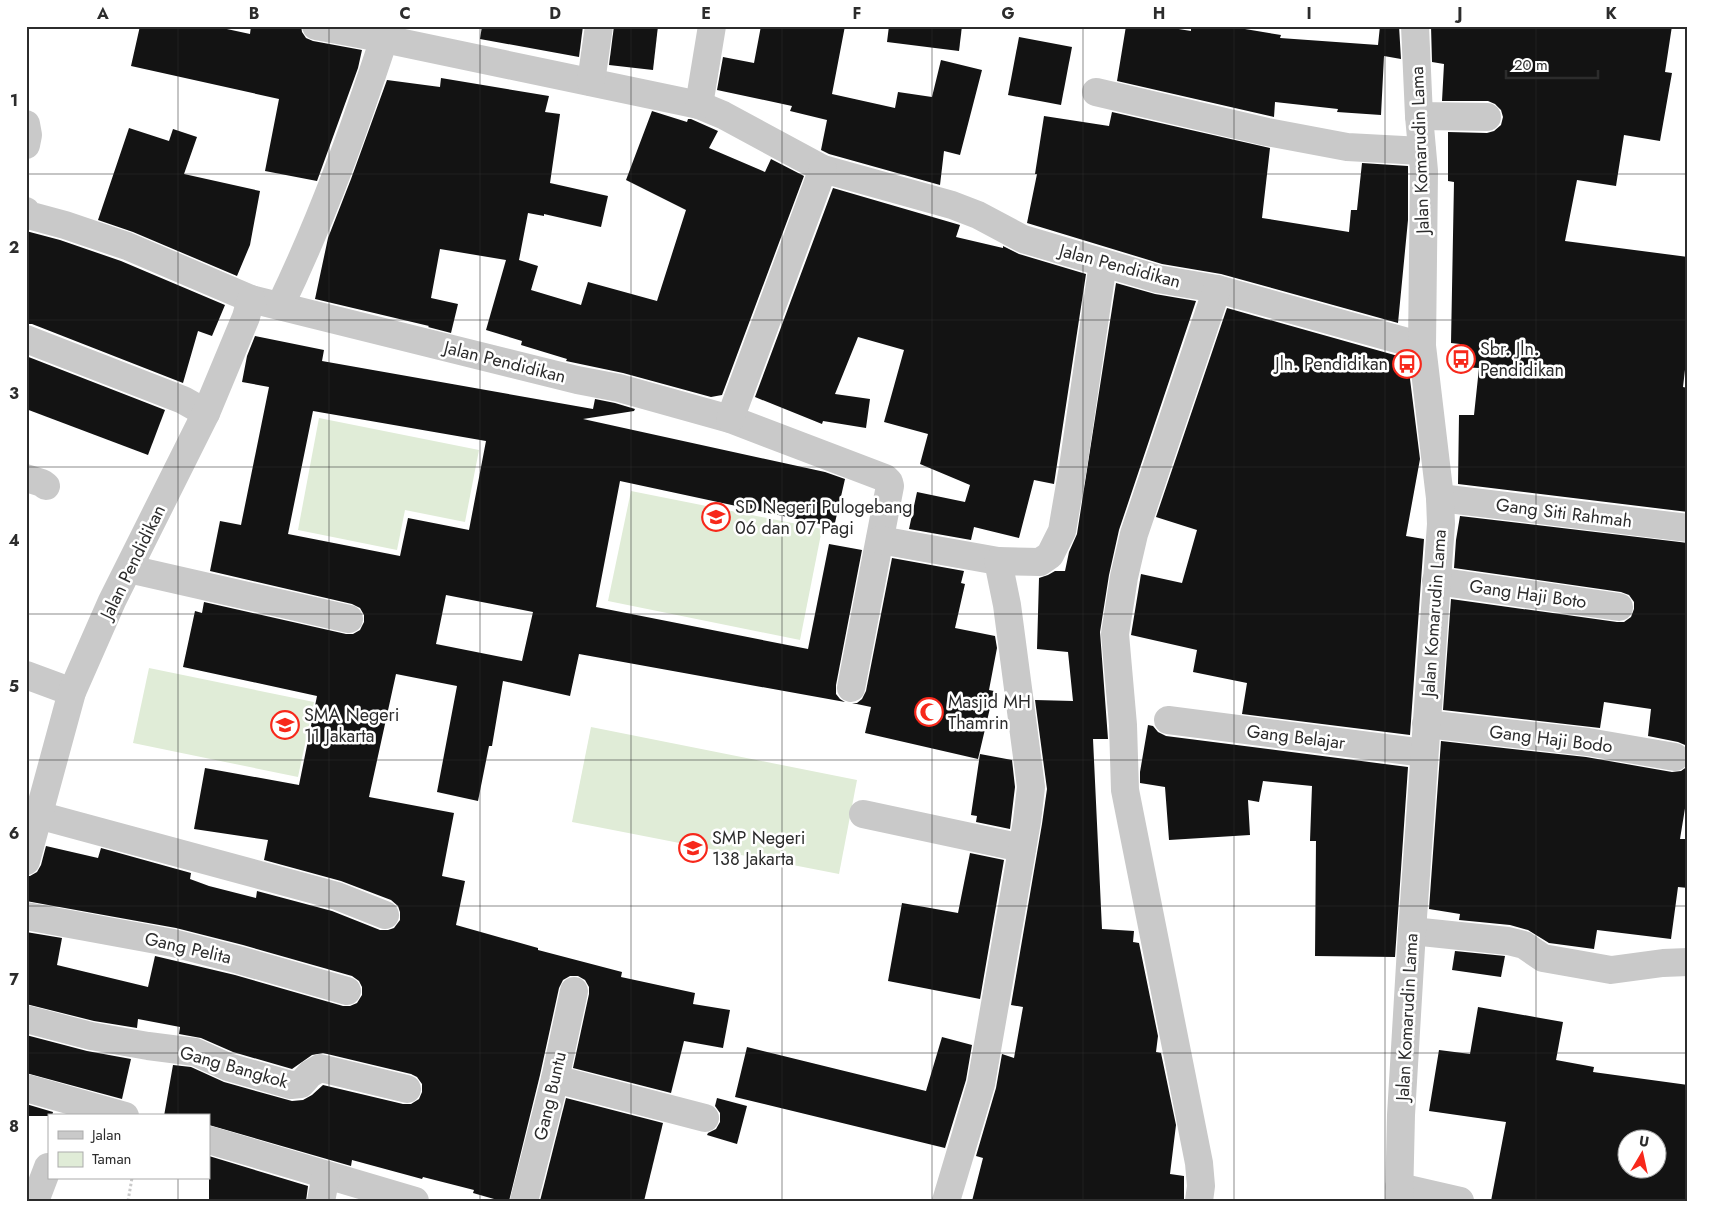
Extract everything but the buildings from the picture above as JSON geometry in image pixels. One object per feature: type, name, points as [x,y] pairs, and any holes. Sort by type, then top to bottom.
[{"type":"street","name":"Jalan Pendidikan","points":[[316,26],[375,34],[699,105],[723,115],[823,169],[952,205],[978,215],[1023,238],[1158,279],[1216,289],[1422,346]]},
{"type":"street","points":[[591,82],[599,26]]},
{"type":"street","points":[[699,105],[712,26]]},
{"type":"street","name":"Jalan Komarudin Lama","points":[[1399,1194],[1401,1115],[1412,931],[1441,524],[1440,498],[1422,346],[1424,172],[1419,116],[1415,26]]},
{"type":"street","points":[[280,306],[301,262],[354,130],[375,34]]},
{"type":"street","points":[[1096,92],[1267,132],[1330,144],[1422,152]]},
{"type":"street","points":[[1419,116],[1487,117]]},
{"type":"street","points":[[26,124],[28,135],[26,145]]},
{"type":"street","points":[[730,419],[823,169]]},
{"type":"street","points":[[26,211],[28,215],[66,225],[127,246],[251,299]]},
{"type":"street","points":[[880,540],[998,561],[1040,562],[1050,555],[1062,531],[1102,262]]},
{"type":"street","points":[[1198,1201],[1201,1186],[1199,1164],[1125,790],[1123,726],[1115,634],[1124,577],[1134,534],[1216,289]]},
{"type":"street","name":"Jalan Pendidikan","points":[[26,861],[33,823],[72,692],[112,601],[206,413],[246,316],[251,299],[577,380],[619,388],[730,419],[885,478],[890,486],[851,688]]},
{"type":"street","points":[[26,340],[183,400],[206,413]]},
{"type":"street","name":"Gang Siti Rahmah","points":[[1440,498],[1688,528]]},
{"type":"street","points":[[946,1201],[981,1084],[1031,787],[1007,606],[998,561]]},
{"type":"street","points":[[129,569],[349,619]]},
{"type":"street","name":"Gang Haji Boto","points":[[1436,581],[1619,607]]},
{"type":"street","points":[[26,675],[72,692]]},
{"type":"street","name":"Gang Belajar","points":[[1168,720],[1424,753]]},
{"type":"street","name":"Gang Haji Bodo","points":[[1426,724],[1588,742],[1675,757]]},
{"type":"street","points":[[863,814],[1022,848]]},
{"type":"street","points":[[33,823],[337,896],[385,915]]},
{"type":"street","name":"Gang Pelita","points":[[26,916],[173,943],[346,991]]},
{"type":"street","points":[[1412,931],[1508,941],[1524,945],[1543,958],[1611,970],[1663,963],[1688,962]]},
{"type":"street","name":"Gang Buntu","points":[[524,1201],[555,1079],[574,991]]},
{"type":"street","name":"Gang Bangkok","points":[[26,1019],[91,1036],[195,1052],[228,1067],[291,1086],[301,1084],[310,1074],[320,1068],[407,1089]]},
{"type":"street","points":[[555,1079],[705,1118]]},
{"type":"street","points":[[26,1088],[118,1114]]},
{"type":"street","points":[[210,1140],[323,1188],[415,1201]]},
{"type":"street","points":[[35,1201],[48,1167]]},
{"type":"street","points":[[1399,1194],[1460,1201]]},
{"type":"path","points":[[128,1201],[132,1180]]},
{"type":"green space","points":[[319,418],[479,450],[465,522],[405,510],[397,550],[298,530]]},
{"type":"green space","points":[[631,491],[822,529],[800,640],[608,601]]},
{"type":"green space","points":[[149,668],[314,702],[298,777],[133,743]]},
{"type":"green space","points":[[591,727],[857,780],[839,874],[572,822]]},
{"type":"place","name":"Sbr. Jln. Pendidikan","points":[[1461,359]]},
{"type":"place","name":"Jln. Pendidikan","points":[[1407,364]]},
{"type":"place","name":"SD Negeri Pulogebang 06 dan 07 Pagi","points":[[716,517]]},
{"type":"place","name":"Masjid MH Thamrin","points":[[929,712]]},
{"type":"place","name":"SMA Negeri 11 Jakarta","points":[[285,725]]},
{"type":"place","name":"SMP Negeri 138 Jakarta","points":[[693,848]]}]
